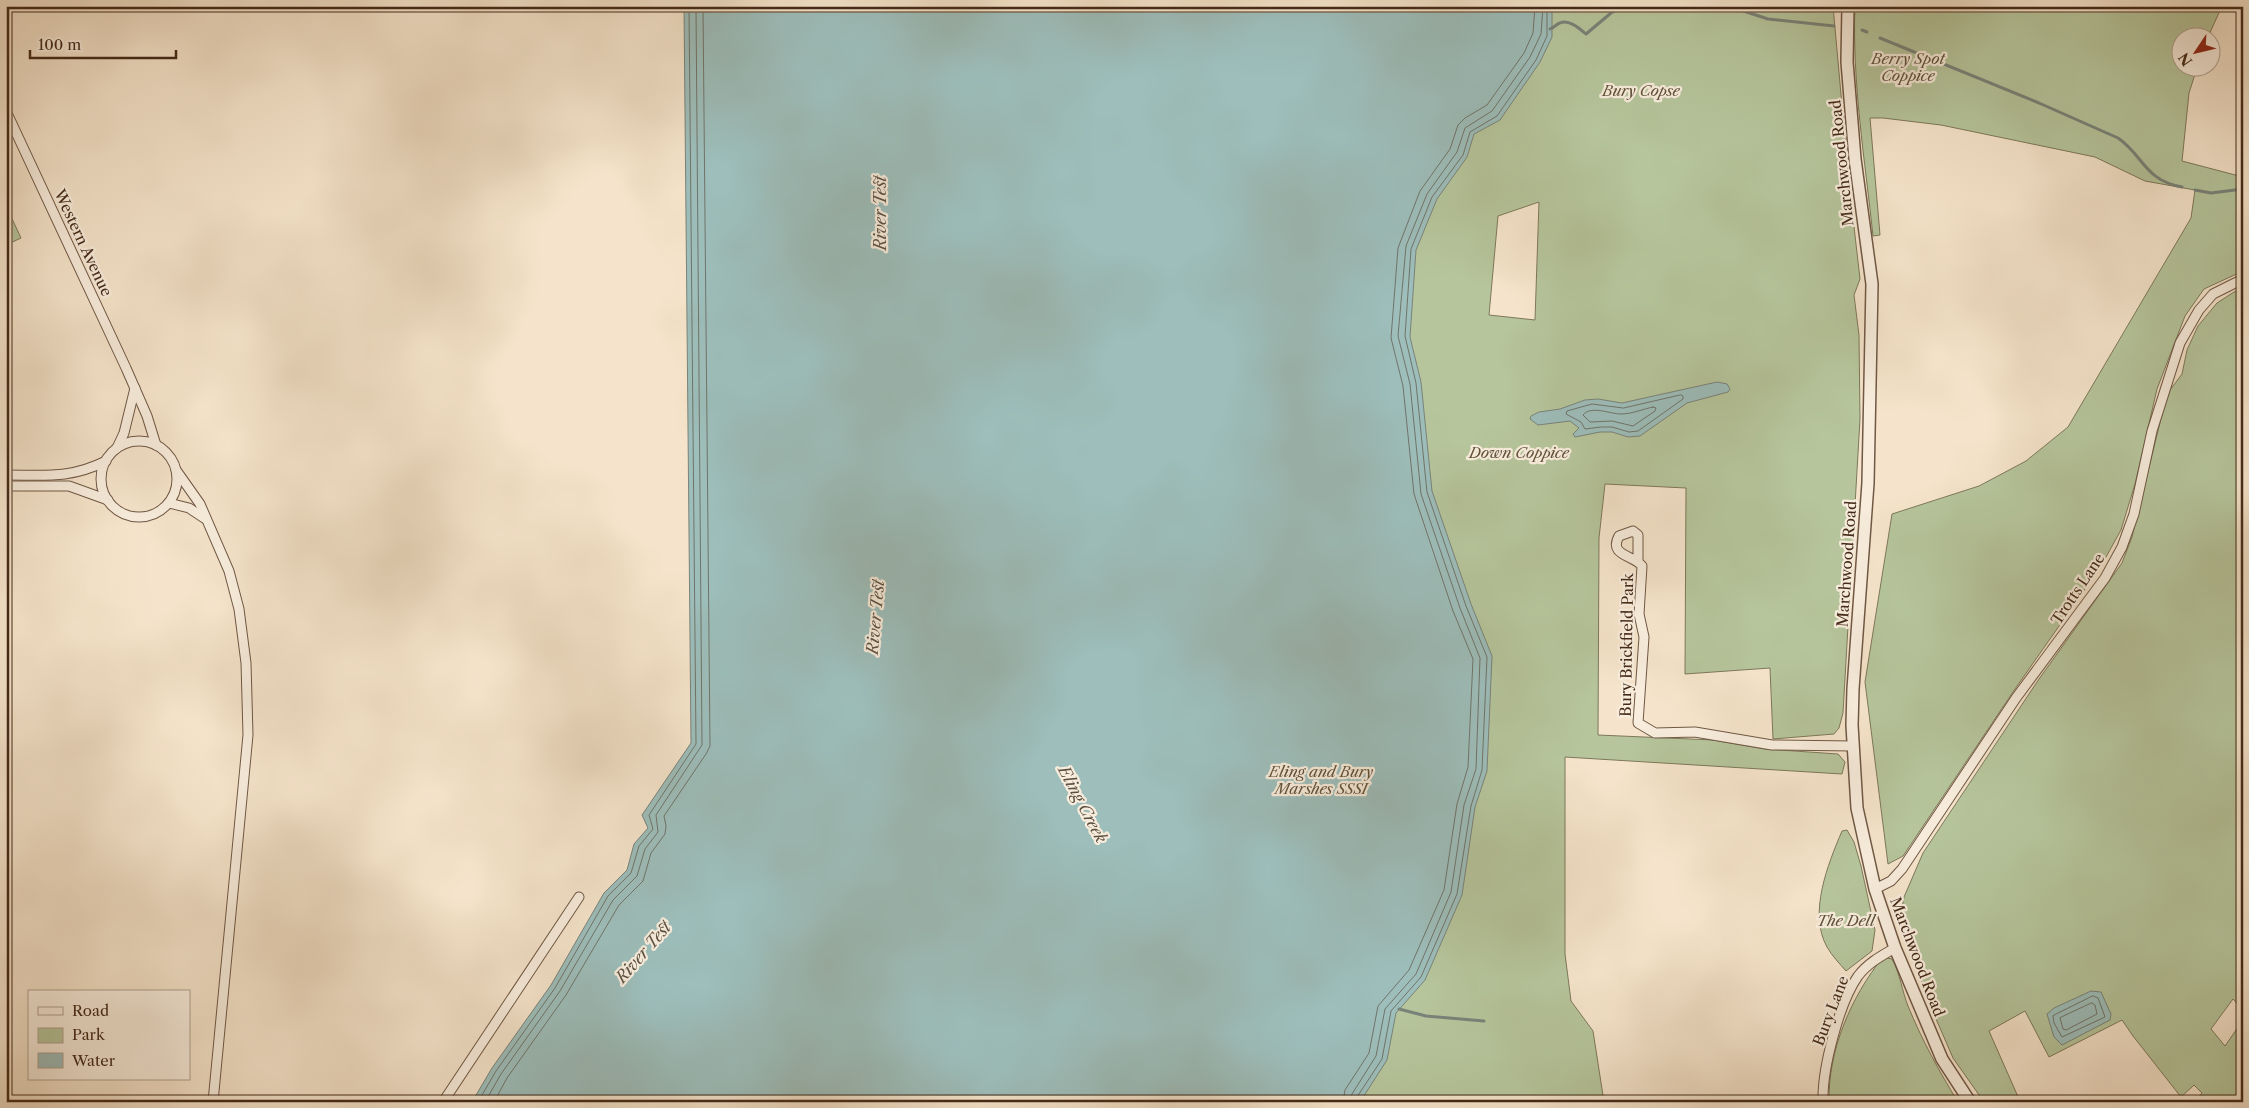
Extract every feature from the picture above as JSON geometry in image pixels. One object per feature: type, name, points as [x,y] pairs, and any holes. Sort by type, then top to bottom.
[{"type":"street","name":"Marchwood Road","points":[[1848,6],[1847,62],[1855,159],[1872,284],[1868,476],[1853,689],[1856,808],[1875,889],[1895,948],[1942,1059],[1970,1102]]},
{"type":"street","name":"Western Avenue","points":[[6,111],[135,388],[147,416],[156,445]]},
{"type":"street","name":"Trotts Lane","points":[[1875,889],[1891,881],[1902,869],[2016,698],[2105,578],[2122,547],[2134,514],[2152,431],[2180,343],[2199,310],[2213,294],[2243,279]]},
{"type":"street","points":[[6,475],[62,476],[84,471],[106,461],[117,448],[124,432],[135,388]]},
{"type":"street","points":[[117,448],[136,441],[156,445],[172,460],[176,470],[200,504],[228,570],[239,609],[246,663],[248,735],[213,1102]]},
{"type":"street","points":[[106,461],[101,481],[108,500]]},
{"type":"street","points":[[6,486],[69,486],[108,500],[123,514],[138,517],[153,514],[169,503],[175,493],[177,482],[176,470]]},
{"type":"street","points":[[169,503],[189,508],[205,518]]},
{"type":"street","name":"Bury Brickfield Park","points":[[1638,561],[1642,566],[1639,614],[1644,637],[1638,723],[1654,733],[1695,732],[1772,745],[1853,746]]},
{"type":"street","points":[[443,1102],[579,898]]},
{"type":"street","name":"Bury Lane","points":[[1823,1102],[1826,1068],[1831,1046],[1848,995],[1858,976],[1870,964],[1895,948]]},
{"type":"green space","name":"Eling and Bury Marshes SSSI","points":[[1429,6],[1833,6],[1860,279],[1854,295],[1859,335],[1860,419],[1843,713],[1839,728],[1834,734],[1773,739],[1770,668],[1685,674],[1686,488],[1605,484],[1599,538],[1598,735],[1713,740],[1765,749],[1838,754],[1845,762],[1842,774],[1565,757],[1565,954],[1571,1001],[1593,1031],[1604,1102],[577,1102]],"holes":[[[1539,202],[1535,320],[1489,315],[1498,216]]]},
{"type":"green space","name":"Berry Spot Coppice","points":[[1855,6],[2222,6],[2212,28],[2172,28],[2172,78],[2194,78],[2189,93],[2182,161],[2243,177],[2243,271],[2204,289],[2185,316],[2157,389],[2135,484],[2121,530],[2101,566],[2015,689],[1903,856],[1888,864],[1865,682],[1892,514],[1979,486],[2026,461],[2068,427],[2191,218],[2195,190],[2145,181],[2095,157],[1941,125],[1870,118],[1880,235],[1873,236],[1857,93]]},
{"type":"green space","points":[[6,206],[21,238],[6,245]]},
{"type":"green space","points":[[2243,289],[2243,1010],[2233,999],[2211,1029],[2225,1046],[2243,1020],[2243,1102],[2195,1102],[2202,1093],[2194,1085],[2181,1097],[2122,1020],[2049,1057],[2025,1011],[1989,1031],[2019,1099],[2014,1102],[1984,1102],[1953,1058],[1933,1012],[1905,936],[1901,914],[1904,897],[1923,853],[2039,679],[2122,563],[2132,537],[2167,394],[2182,374],[2187,350],[2198,326],[2217,303],[2234,292]]},
{"type":"green space","name":"The Dell","points":[[1847,830],[1854,842],[1861,866],[1875,930],[1872,951],[1846,971],[1827,947],[1819,919],[1822,889],[1826,873],[1842,831]]},
{"type":"green space","points":[[1883,957],[1892,959],[1908,1006],[1919,1031],[1958,1102],[1829,1102],[1833,1063],[1844,1025],[1861,989]]},
{"type":"water","points":[[684,6],[1558,6],[1552,12],[1552,37],[1540,62],[1500,120],[1474,134],[1467,157],[1437,199],[1416,250],[1410,337],[1421,382],[1432,491],[1471,604],[1492,656],[1487,771],[1475,807],[1462,895],[1425,980],[1396,1013],[1387,1060],[1360,1102],[472,1102],[492,1068],[551,985],[604,893],[627,870],[634,844],[648,828],[642,815],[691,743]]},
{"type":"water","points":[[1717,382],[1727,384],[1730,389],[1728,392],[1687,403],[1640,436],[1628,437],[1612,432],[1600,432],[1575,437],[1573,434],[1579,428],[1570,421],[1538,425],[1530,419],[1531,416],[1539,412],[1560,409],[1585,400],[1598,399],[1622,403]]},
{"type":"water","points":[[2091,991],[2101,992],[2111,1014],[2110,1020],[2062,1045],[2054,1037],[2047,1014],[2054,1008]]},
{"type":"waterway","points":[[1550,29],[1563,22],[1567,22],[1586,34],[1611,13],[1624,6]]},
{"type":"waterway","points":[[1657,6],[1674,6]]},
{"type":"waterway","points":[[1728,6],[1768,19],[1834,26]]},
{"type":"waterway","points":[[1862,30],[1867,32]]},
{"type":"waterway","points":[[1880,38],[2039,103],[2118,138],[2134,152],[2152,173],[2169,184],[2182,187]]},
{"type":"waterway","points":[[2195,190],[2211,193],[2243,189]]},
{"type":"waterway","points":[[1399,1009],[1426,1016],[1484,1021]]},
{"type":"park label","name":"Bury Copse","points":[[1641,91]]},
{"type":"park label","name":"Down Coppice","points":[[1519,453]]},
{"type":"water label","name":"River Test","points":[[880,213]]},
{"type":"water label","name":"River Test","points":[[875,617]]},
{"type":"water label","name":"Eling Creek","points":[[1083,804]]},
{"type":"water label","name":"River Test","points":[[643,952]]}]
